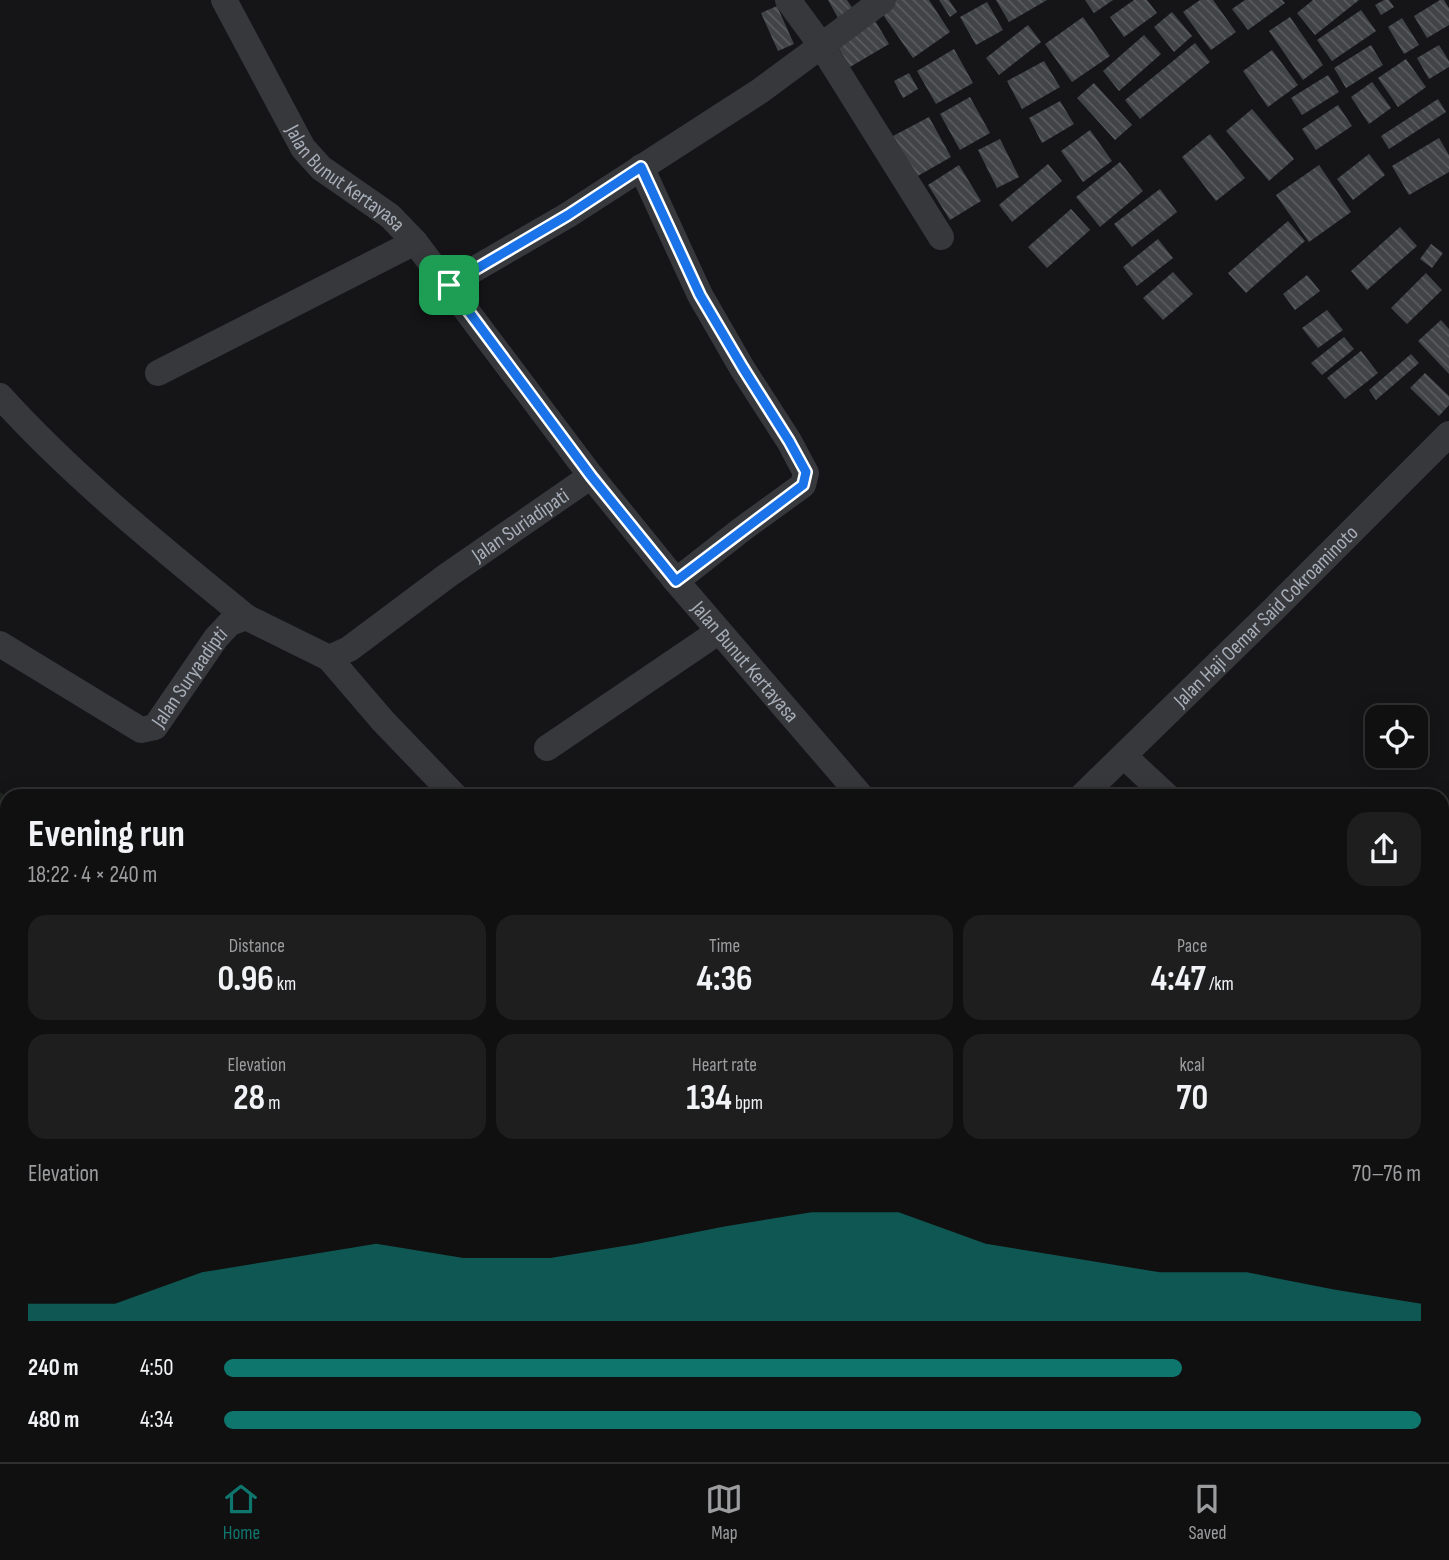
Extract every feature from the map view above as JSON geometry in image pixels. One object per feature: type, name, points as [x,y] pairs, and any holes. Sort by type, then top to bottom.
[{"type":"street","name":"Jalan Bunut Kertayasa","points":[[224,0],[303,148],[321,168],[390,216],[415,243],[591,476],[718,632],[855,789]]},
{"type":"street","points":[[788,0],[821,45],[941,237]]},
{"type":"street","points":[[449,285],[568,215],[760,91],[883,0]]},
{"type":"street","points":[[641,167],[700,295],[806,472],[803,485],[676,581]]},
{"type":"street","points":[[158,373],[415,243]]},
{"type":"street","points":[[0,396],[33,433],[172,556],[246,617]]},
{"type":"street","name":"Jalan Haji Oemar Said Cokroaminoto","points":[[1090,789],[1449,434]]},
{"type":"street","name":"Jalan Suriadipati","points":[[329,658],[349,649],[591,476]]},
{"type":"street","name":"Jalan Suryaadipti","points":[[0,644],[141,730],[155,727],[216,638],[230,623],[246,617],[329,658]]},
{"type":"street","points":[[547,748],[718,632]]},
{"type":"street","points":[[329,658],[383,721],[448,789]]},
{"type":"street","points":[[1125,757],[1159,789]]},
{"type":"building","points":[[828,0],[847,0],[853,9],[838,18]]},
{"type":"building","points":[[892,0],[929,0],[950,32],[913,58],[879,9]]},
{"type":"building","points":[[939,0],[949,0],[957,12],[950,17]]},
{"type":"building","points":[[996,0],[1047,0],[1009,22]]},
{"type":"building","points":[[1085,0],[1113,0],[1094,13]]},
{"type":"building","points":[[1134,0],[1147,0],[1157,13],[1124,37],[1110,17]]},
{"type":"building","points":[[1200,0],[1213,0],[1236,32],[1211,50],[1183,12]]},
{"type":"building","points":[[1245,0],[1282,0],[1285,3],[1248,30],[1232,9]]},
{"type":"building","points":[[1313,0],[1359,0],[1315,35],[1297,13]]},
{"type":"building","points":[[1389,0],[1394,7],[1381,15],[1375,5]]},
{"type":"building","points":[[1444,0],[1449,8],[1449,25],[1427,38],[1414,16]]},
{"type":"building","points":[[987,2],[1003,30],[976,45],[960,17]]},
{"type":"building","points":[[777,6],[794,44],[778,51],[761,13]]},
{"type":"building","points":[[1361,10],[1376,31],[1332,61],[1317,40]]},
{"type":"building","points":[[1172,12],[1192,36],[1174,52],[1154,27]]},
{"type":"building","points":[[871,14],[889,44],[850,67],[832,37]]},
{"type":"building","points":[[1083,17],[1110,56],[1072,82],[1045,44]]},
{"type":"building","points":[[1290,17],[1323,65],[1303,80],[1269,31]]},
{"type":"building","points":[[1402,18],[1419,45],[1404,54],[1388,27]]},
{"type":"building","points":[[1028,25],[1041,42],[999,75],[986,58]]},
{"type":"building","points":[[1144,35],[1161,54],[1119,91],[1103,71]]},
{"type":"building","points":[[1195,43],[1210,62],[1140,119],[1125,100]]},
{"type":"building","points":[[1371,45],[1383,65],[1346,88],[1334,68]]},
{"type":"building","points":[[1439,45],[1449,61],[1449,67],[1429,79],[1417,58]]},
{"type":"building","points":[[954,49],[973,83],[936,104],[917,71]]},
{"type":"building","points":[[1272,50],[1298,85],[1268,107],[1243,71]]},
{"type":"building","points":[[1406,59],[1426,87],[1398,107],[1378,78]]},
{"type":"building","points":[[1044,61],[1060,87],[1022,109],[1007,81]]},
{"type":"building","points":[[909,73],[918,89],[903,98],[894,81]]},
{"type":"building","points":[[1328,75],[1339,92],[1302,115],[1291,98]]},
{"type":"building","points":[[1372,82],[1391,108],[1369,124],[1351,97]]},
{"type":"building","points":[[1094,83],[1132,125],[1115,140],[1077,98]]},
{"type":"building","points":[[970,97],[990,133],[960,150],[940,114]]},
{"type":"building","points":[[1438,99],[1446,112],[1389,149],[1381,136]]},
{"type":"building","points":[[1060,101],[1074,124],[1042,143],[1029,118]]},
{"type":"building","points":[[1338,105],[1352,126],[1316,150],[1302,129]]},
{"type":"building","points":[[1252,109],[1294,159],[1269,181],[1226,131]]},
{"type":"building","points":[[929,117],[951,157],[916,177],[893,136]]},
{"type":"building","points":[[1090,130],[1112,161],[1083,182],[1061,151]]},
{"type":"building","points":[[1210,134],[1245,178],[1216,201],[1182,157]]},
{"type":"building","points":[[1439,138],[1449,155],[1449,172],[1409,195],[1392,166]]},
{"type":"building","points":[[1000,139],[1019,177],[997,188],[978,150]]},
{"type":"building","points":[[1369,154],[1385,175],[1353,200],[1337,179]]},
{"type":"building","points":[[1120,162],[1143,191],[1100,227],[1076,197]]},
{"type":"building","points":[[1048,164],[1062,181],[1012,222],[999,205]]},
{"type":"building","points":[[959,165],[981,201],[950,220],[928,185]]},
{"type":"building","points":[[1319,165],[1351,212],[1309,242],[1276,195]]},
{"type":"building","points":[[1160,189],[1177,212],[1132,247],[1114,224]]},
{"type":"building","points":[[1071,209],[1090,230],[1047,268],[1028,247]]},
{"type":"building","points":[[1288,221],[1305,241],[1246,293],[1228,273]]},
{"type":"building","points":[[1400,227],[1417,246],[1367,290],[1351,271]]},
{"type":"building","points":[[1158,239],[1173,258],[1137,286],[1123,267]]},
{"type":"building","points":[[1431,244],[1443,253],[1432,268],[1420,259]]},
{"type":"building","points":[[1173,272],[1193,294],[1163,320],[1143,298]]},
{"type":"building","points":[[1426,273],[1442,290],[1407,324],[1391,308]]},
{"type":"building","points":[[1307,275],[1320,291],[1295,310],[1283,294]]},
{"type":"building","points":[[1327,310],[1343,330],[1318,348],[1302,328]]},
{"type":"building","points":[[1441,320],[1449,329],[1449,374],[1418,341]]},
{"type":"building","points":[[1344,337],[1354,349],[1322,375],[1311,363]]},
{"type":"building","points":[[1361,351],[1378,373],[1345,399],[1327,378]]},
{"type":"building","points":[[1411,354],[1419,363],[1376,400],[1369,390]]},
{"type":"building","points":[[1425,373],[1449,396],[1449,405],[1439,416],[1410,388]]},
{"type":"route","points":[[641,167],[700,295],[806,472],[803,485],[676,581],[591,476],[449,285],[568,215],[641,167]]}]
